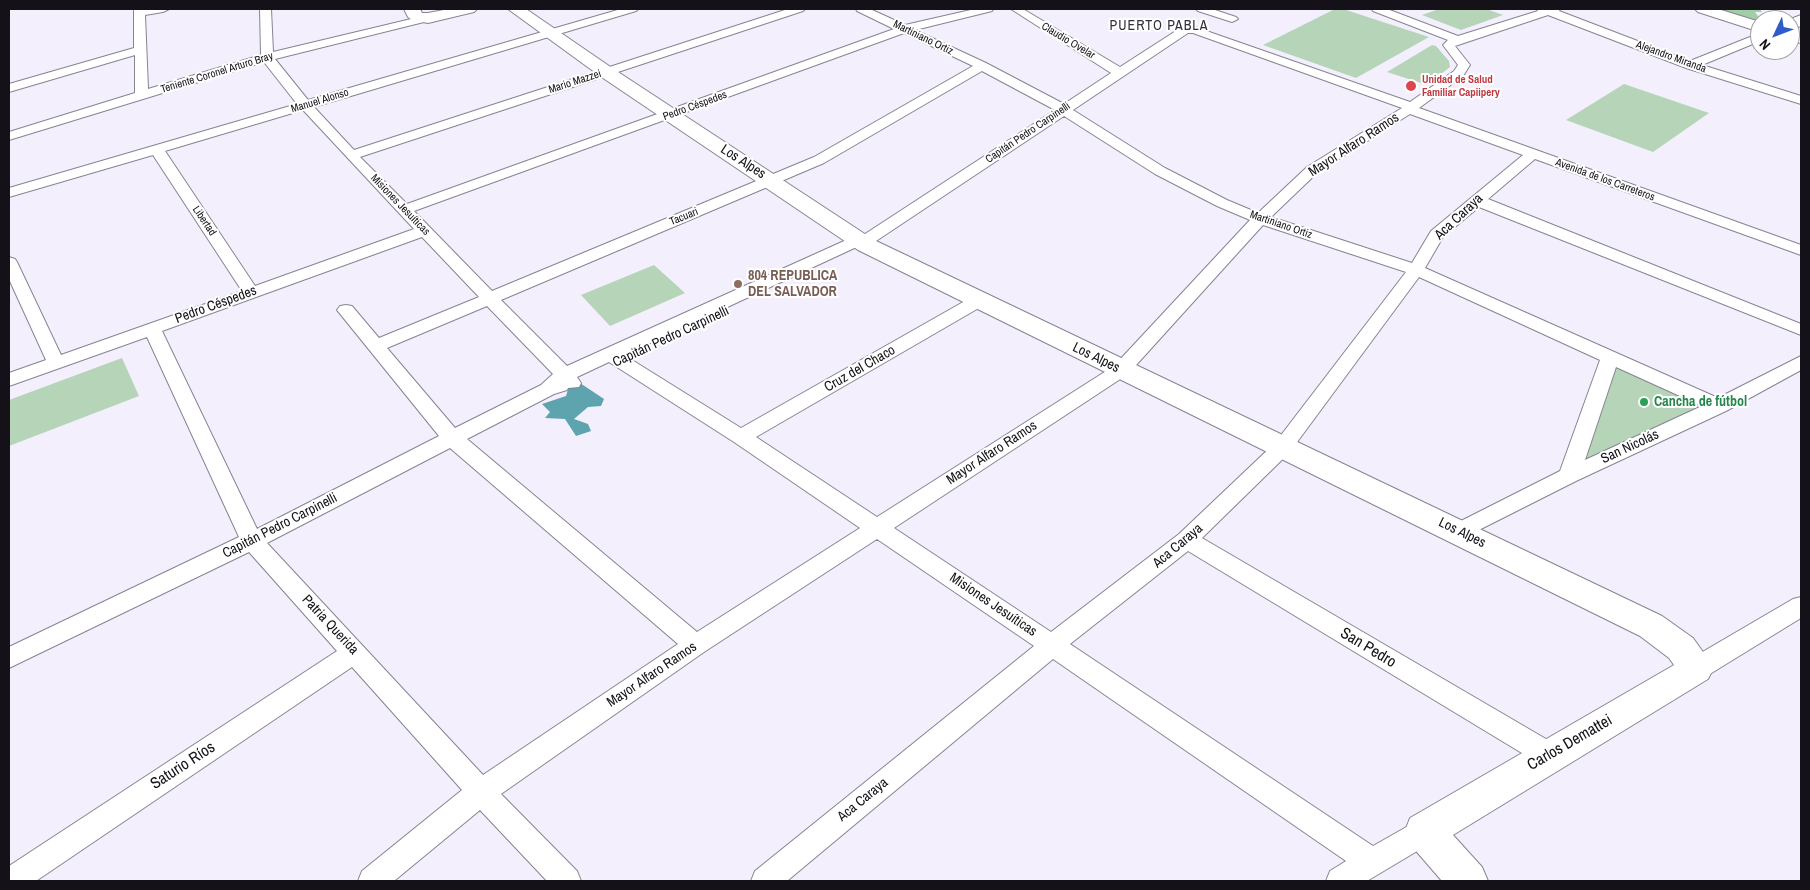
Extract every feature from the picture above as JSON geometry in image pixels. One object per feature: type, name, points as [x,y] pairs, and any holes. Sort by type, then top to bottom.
[{"type":"street","points":[[142,95],[139,10],[163,9]]},
{"type":"street","points":[[265,9],[267,57]]},
{"type":"street","points":[[412,9],[413,14],[418,17],[428,18],[469,9]]},
{"type":"street","name":"Los Alpes","points":[[516,9],[606,72],[865,241],[978,300],[1120,370],[1460,532],[1651,626],[1681,648],[1696,669]]},
{"type":"street","name":"Manuel Alonso","points":[[9,193],[632,9]]},
{"type":"street","name":"Mario Mazzei","points":[[351,155],[799,9]]},
{"type":"street","name":"Martiniano Ortiz","points":[[861,9],[982,66],[1064,109],[1190,188],[1260,219],[1416,270],[1611,356],[1718,406]]},
{"type":"street","name":"Pedro Céspedes","points":[[404,210],[905,29],[988,9]]},
{"type":"street","name":"Claudio Ovelar","points":[[1016,9],[1120,72]]},
{"type":"street","points":[[1202,9],[1232,19]]},
{"type":"street","points":[[1377,9],[1458,40],[1548,10]]},
{"type":"street","points":[[1703,9],[1750,24]]},
{"type":"street","name":"Alejandro Miranda","points":[[1548,10],[1690,64],[1801,100]]},
{"type":"street","name":"Teniente Coronel Arturo Bray","points":[[9,136],[267,57],[428,18]]},
{"type":"street","name":"Capitán Pedro Carpinelli","points":[[9,658],[252,540],[568,379],[865,241],[1186,29]]},
{"type":"street","name":"Avenida de los Carreteros","points":[[1186,29],[1195,30],[1532,154],[1801,250]]},
{"type":"street","name":"Mayor Alfaro Ramos","points":[[372,881],[481,792],[696,645],[1120,370],[1260,219],[1312,170],[1410,108],[1459,73],[1464,65],[1449,45],[1458,40]]},
{"type":"street","points":[[1690,64],[1750,41]]},
{"type":"street","points":[[9,88],[139,50]]},
{"type":"street","name":"Misiones Jesuíticas","points":[[267,57],[305,105],[351,155],[568,379]]},
{"type":"street","name":"Tacuari","points":[[375,346],[819,160],[982,66]]},
{"type":"street","name":"Libertad","points":[[156,150],[251,292]]},
{"type":"street","name":"Aca Caraya","points":[[765,881],[1052,645],[1187,540],[1282,448],[1416,270],[1437,234],[1532,154]]},
{"type":"street","points":[[1476,200],[1801,330]]},
{"type":"street","name":"Pedro Céspedes","points":[[9,380],[424,230]]},
{"type":"street","points":[[11,272],[56,363]]},
{"type":"street","name":"Cruz del Chaco","points":[[741,437],[978,300]]},
{"type":"street","points":[[346,310],[452,438],[696,645]]},
{"type":"street","name":"Patria Querida","points":[[152,328],[252,540],[356,652],[481,792],[567,881]]},
{"type":"street","points":[[1568,476],[1611,356]]},
{"type":"street","name":"Misiones Jesuíticas","points":[[615,357],[741,437],[1372,862]]},
{"type":"street","name":"San Nicolás","points":[[1460,532],[1568,476],[1796,372]]},
{"type":"street","name":"San Pedro","points":[[1187,540],[1549,755]]},
{"type":"street","name":"Carlos Demattei","points":[[1340,881],[1801,606]]},
{"type":"street","name":"Saturio Ríos","points":[[11,881],[356,652]]},
{"type":"street","points":[[1424,830],[1468,881]]},
{"type":"green space","points":[[1335,9],[1343,9],[1429,37],[1356,78],[1263,45]]},
{"type":"green space","points":[[1439,9],[1486,9],[1503,15],[1461,30],[1422,15]]},
{"type":"green space","points":[[1706,9],[1760,9],[1750,10],[1750,21]]},
{"type":"green space","points":[[1432,45],[1436,46],[1449,61],[1450,67],[1427,85],[1387,72]]},
{"type":"green space","points":[[1624,84],[1709,113],[1653,152],[1566,120]]},
{"type":"green space","points":[[654,265],[685,293],[610,326],[581,295]]},
{"type":"green space","points":[[122,358],[139,396],[9,446],[9,400]]},
{"type":"green space","points":[[1613,359],[1712,405],[1573,471]]},
{"type":"water","points":[[574,379],[604,399],[601,406],[588,407],[574,419],[588,424],[591,431],[576,436],[565,419],[545,418],[550,412],[542,404],[566,396],[571,380]]},
{"type":"place","name":"Unidad de Salud Familiar Capiipery","points":[[1411,86]]},
{"type":"place","name":"804 REPUBLICA DEL SALVADOR","points":[[738,284]]},
{"type":"place","name":"Cancha de fútbol","points":[[1644,402]]},
{"type":"district","name":"PUERTO PABLA","points":[[1159,26]]}]
